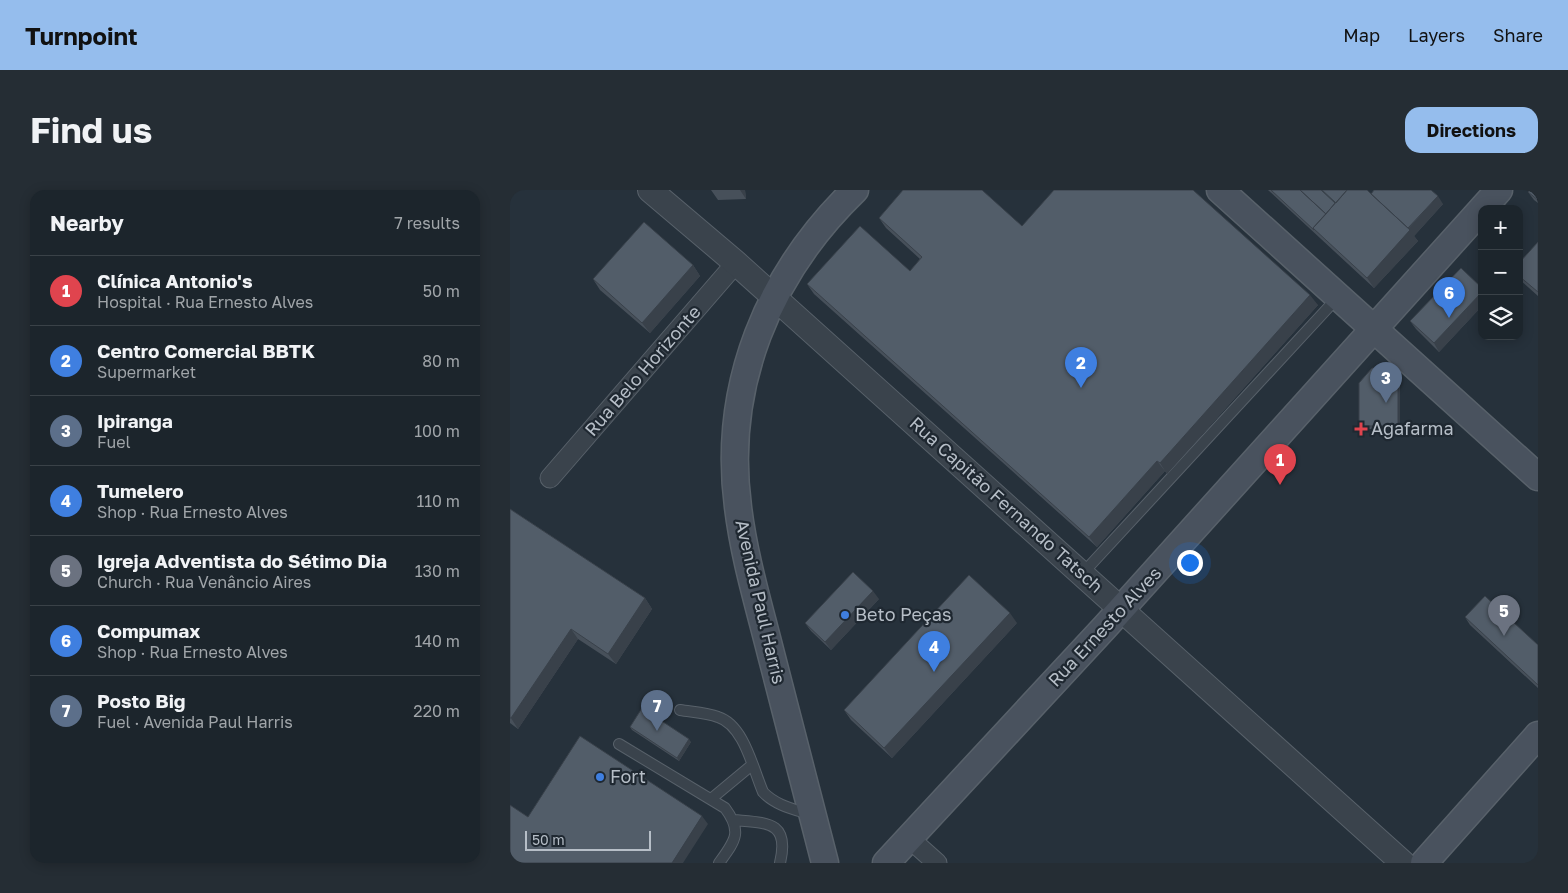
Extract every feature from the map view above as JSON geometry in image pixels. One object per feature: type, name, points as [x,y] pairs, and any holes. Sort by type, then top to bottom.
[{"type":"main road","name":"Avenida Paul Harris","points":[[825,863],[748,563],[738,506],[735,442],[741,390],[753,344],[773,298],[810,240],[855,190]]},
{"type":"main road","points":[[1220,190],[1538,477]]},
{"type":"main road","name":"Rua Ernesto Alves","points":[[1486,205],[1499,190]]},
{"type":"main road","name":"Rua Ernesto Alves","points":[[886,863],[1122,608],[1478,213]]},
{"type":"main road","points":[[1424,863],[1538,735]]},
{"type":"street","name":"Rua Capitão Fernando Tatsch","points":[[650,190],[736,263],[1122,608],[1403,863]]},
{"type":"street","name":"Rua Belo Horizonte","points":[[550,478],[736,263]]},
{"type":"street","points":[[909,838],[937,863]]},
{"type":"lane","points":[[1082,573],[1338,296]]},
{"type":"lane","points":[[680,710],[718,717],[730,723],[740,734],[763,792],[769,799],[813,815]]},
{"type":"lane","points":[[619,744],[725,808],[734,820],[736,830],[733,843],[720,863]]},
{"type":"lane","points":[[711,799],[752,765]]},
{"type":"lane","points":[[734,820],[768,823],[777,828],[782,836],[783,849],[780,863]]},
{"type":"building","points":[[903,190],[982,190],[1022,226],[1054,190],[1193,190],[1310,295],[1160,463],[1157,461],[1089,537],[807,284],[860,226],[910,271],[922,257],[879,218]]},
{"type":"building","points":[[1271,190],[1300,190],[1326,214],[1313,228],[1314,230]]},
{"type":"building","points":[[1300,190],[1321,190],[1335,203],[1326,214]]},
{"type":"building","points":[[1322,190],[1347,190],[1336,203]]},
{"type":"building","points":[[1347,190],[1367,190],[1410,230],[1367,278],[1313,228]]},
{"type":"building","points":[[1374,190],[1431,190],[1438,196],[1408,228],[1371,194]]},
{"type":"building","points":[[1530,190],[1538,190],[1538,200],[1528,192]]},
{"type":"building","points":[[644,222],[693,265],[642,323],[593,279]]},
{"type":"building","points":[[1538,242],[1538,292],[1523,279],[1523,259]]},
{"type":"building","points":[[1461,268],[1478,284],[1478,296],[1434,343],[1410,321]]},
{"type":"building","points":[[1372,368],[1386,368],[1398,383],[1398,426],[1359,426],[1359,383]]},
{"type":"building","points":[[510,509],[645,598],[608,654],[571,629],[511,718],[510,718]]},
{"type":"building","name":"Beto Peças","points":[[853,572],[873,591],[825,642],[805,623]]},
{"type":"building","points":[[969,575],[1010,613],[884,748],[844,710]]},
{"type":"building","points":[[1485,596],[1538,645],[1538,685],[1465,617]]},
{"type":"building","points":[[642,708],[689,739],[677,758],[630,727]]},
{"type":"building","name":"Fort","points":[[580,736],[702,816],[672,863],[510,863],[510,805],[528,817]]},
{"type":"place","name":"Compumax","points":[[1449,318]]},
{"type":"place","name":"Centro Comercial BBTK","points":[[1081,388]]},
{"type":"place","name":"Ipiranga","points":[[1386,403]]},
{"type":"place","name":"Agafarma","points":[[1361,429]]},
{"type":"place","name":"Clínica Antonio's","points":[[1280,485]]},
{"type":"place","name":"Beto Peças","points":[[845,615]]},
{"type":"place","name":"Igreja Adventista do Sétimo Dia","points":[[1504,636]]},
{"type":"place","name":"Tumelero","points":[[934,672]]},
{"type":"place","name":"Posto Big","points":[[657,731]]},
{"type":"place","name":"Fort","points":[[600,777]]}]
